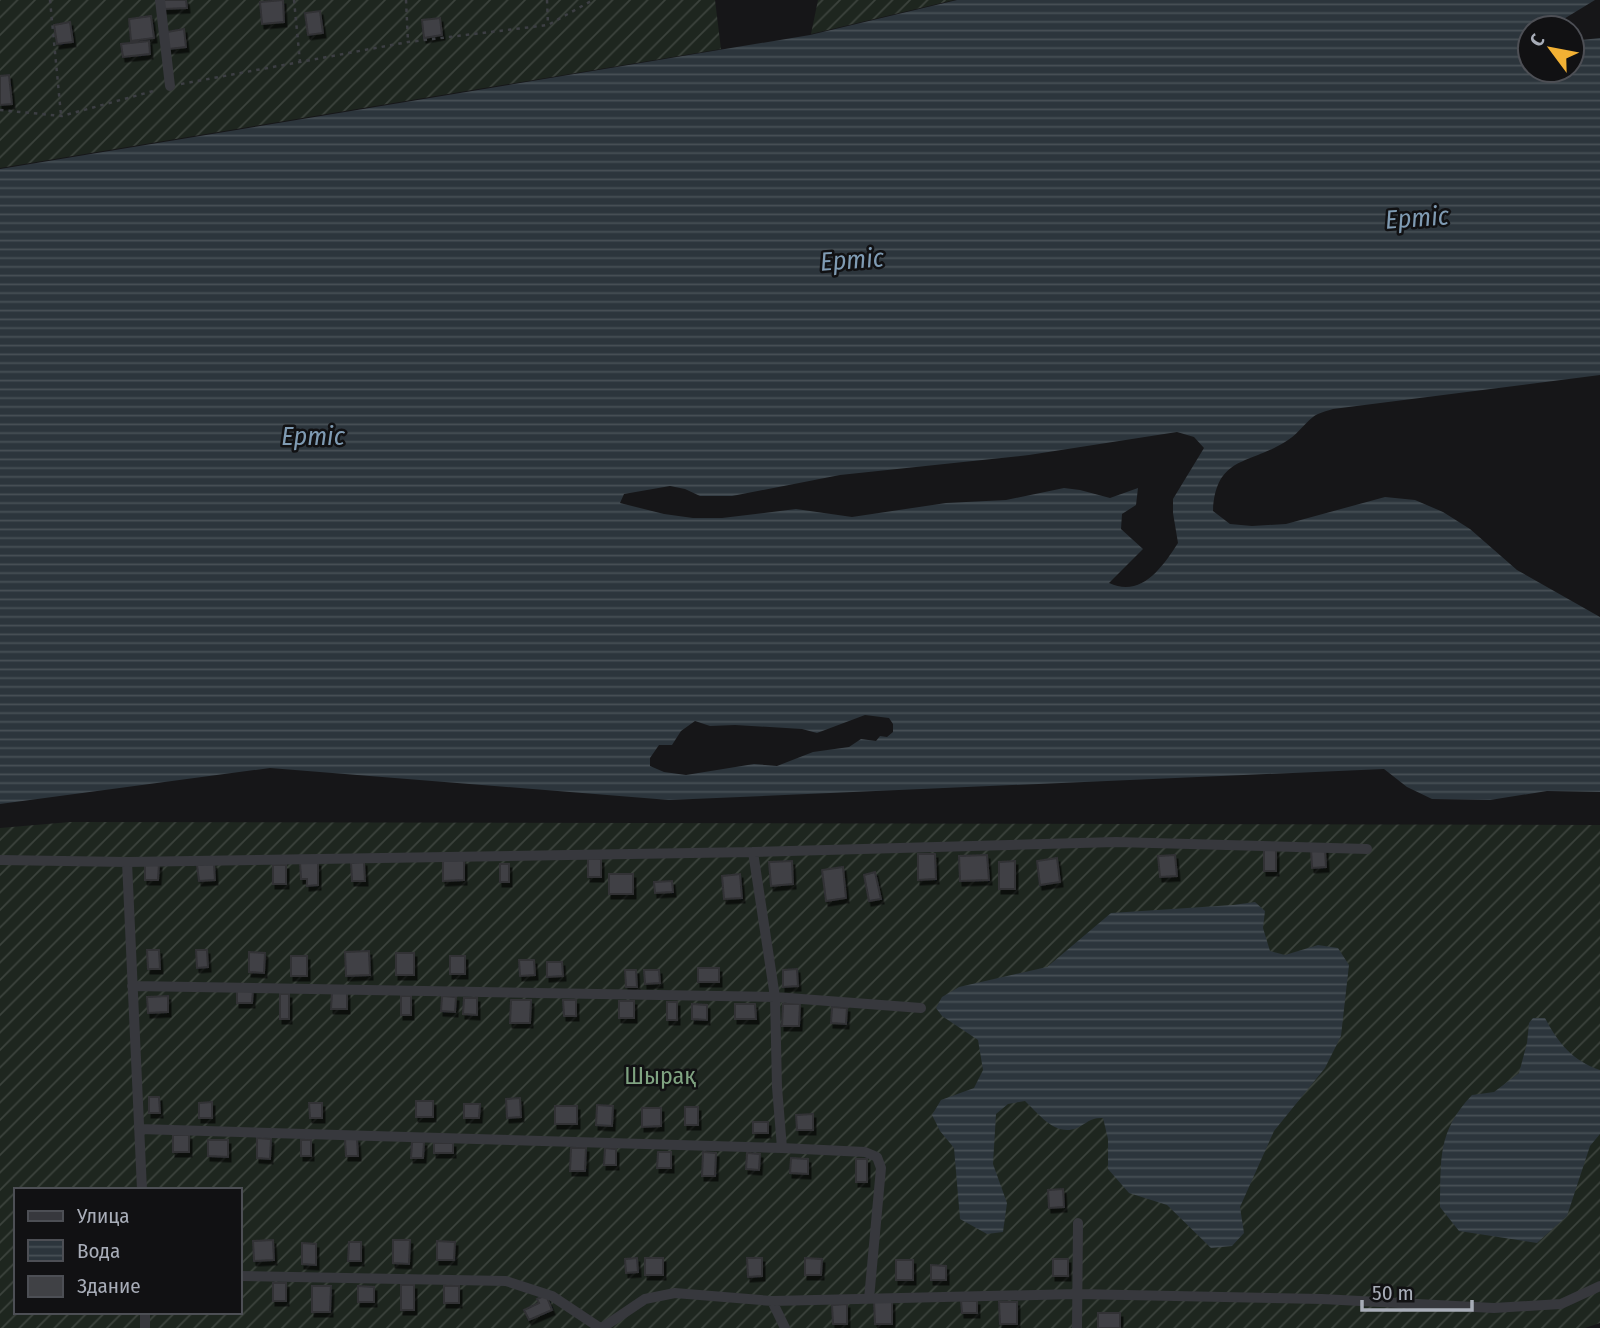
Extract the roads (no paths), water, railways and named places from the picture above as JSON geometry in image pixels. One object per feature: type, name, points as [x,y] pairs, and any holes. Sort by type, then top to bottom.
[{"type":"street","points":[[160,0],[170,86]]},
{"type":"street","points":[[0,860],[127,862],[753,852],[1116,842],[1367,849]]},
{"type":"street","points":[[753,852],[775,997],[777,1087],[782,1148]]},
{"type":"street","points":[[127,862],[142,1188]]},
{"type":"street","points":[[132,986],[775,997],[921,1008]]},
{"type":"street","points":[[139,1129],[865,1152],[877,1157],[881,1168],[869,1299]]},
{"type":"street","points":[[1077,1328],[1078,1223]]},
{"type":"street","points":[[242,1276],[506,1281],[552,1296],[601,1328],[645,1299],[675,1293],[772,1301],[1077,1294],[1322,1299],[1494,1308],[1562,1304],[1600,1286]]},
{"type":"street","points":[[772,1301],[785,1328]]},
{"type":"water","name":"Ертіс","points":[[957,0],[1595,0],[1572,14],[1516,14],[1516,84],[1586,84],[1586,40],[1600,38],[1600,375],[1323,412],[1313,417],[1285,442],[1236,464],[1227,471],[1215,493],[1213,511],[1230,524],[1252,526],[1286,524],[1385,497],[1415,500],[1443,512],[1470,529],[1517,570],[1600,617],[1600,792],[1547,791],[1490,800],[1432,799],[1407,787],[1384,769],[669,800],[270,768],[0,804],[0,169],[810,35]],"holes":[[[1177,432],[1194,437],[1204,448],[1173,499],[1178,543],[1158,571],[1141,584],[1131,587],[1109,583],[1143,549],[1121,529],[1122,514],[1136,505],[1138,488],[1110,498],[1064,488],[1006,500],[946,503],[852,517],[796,509],[722,518],[693,518],[620,503],[624,494],[670,486],[700,496],[732,496],[840,475],[1029,455]],[[865,715],[889,718],[893,724],[893,732],[887,737],[880,736],[876,741],[861,739],[849,747],[813,752],[777,766],[754,764],[686,775],[664,772],[650,766],[650,758],[659,745],[672,745],[681,731],[695,721],[710,726],[802,729],[817,733]]]},
{"type":"water","points":[[1255,902],[1265,911],[1263,928],[1270,951],[1285,955],[1318,945],[1338,948],[1349,965],[1341,1036],[1325,1068],[1274,1131],[1240,1207],[1244,1233],[1232,1246],[1211,1248],[1167,1205],[1129,1193],[1108,1169],[1108,1139],[1103,1118],[1092,1119],[1077,1128],[1062,1129],[1048,1123],[1025,1101],[1008,1104],[996,1114],[993,1164],[1007,1203],[1003,1232],[987,1234],[960,1219],[954,1148],[940,1131],[932,1115],[941,1100],[974,1088],[983,1070],[978,1040],[942,1016],[936,1008],[942,997],[959,987],[1047,967],[1111,913]]},
{"type":"water","points":[[1533,1018],[1545,1018],[1567,1050],[1582,1062],[1600,1070],[1600,1134],[1590,1146],[1567,1216],[1537,1243],[1459,1231],[1440,1207],[1441,1160],[1447,1134],[1452,1121],[1472,1095],[1494,1092],[1519,1073],[1529,1023]]},
{"type":"park label","name":"Шырақ","points":[[660,1076]]}]
